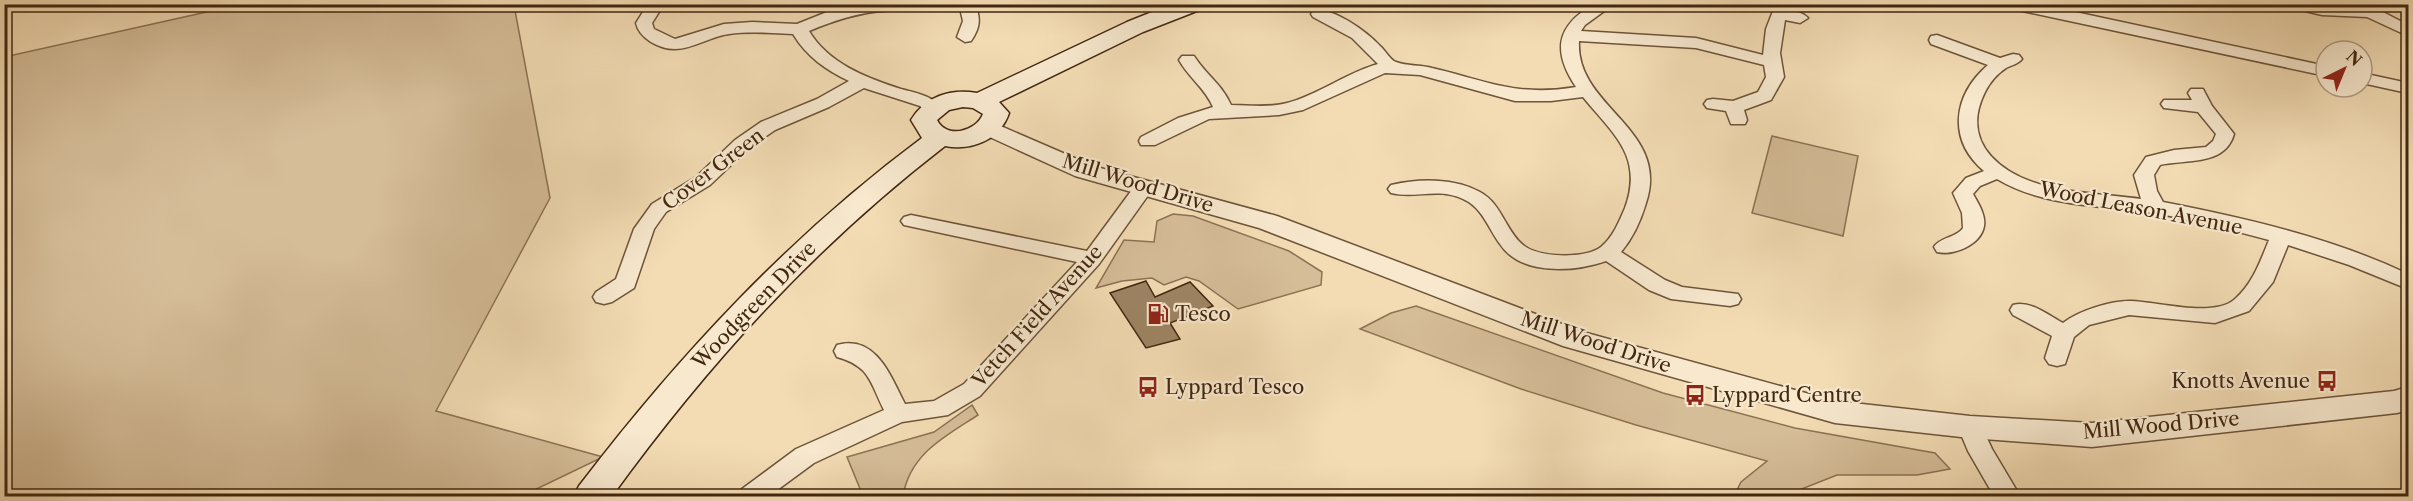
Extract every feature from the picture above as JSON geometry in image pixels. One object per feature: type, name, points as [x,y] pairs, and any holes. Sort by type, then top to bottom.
[{"type":"main road","points":[[980,101],[1135,27],[1194,4]]},
{"type":"main road","points":[[951,100],[980,101],[989,105],[996,113],[995,120],[989,128],[966,138],[936,122],[951,100]]},
{"type":"main road","name":"Woodgreen Drive","points":[[591,496],[718,337],[852,206],[897,168],[936,122]]},
{"type":"street","points":[[656,4],[644,23],[646,31],[656,38],[675,44],[724,29],[752,27],[799,29],[863,6],[907,4]]},
{"type":"street","points":[[965,37],[970,30],[972,14],[967,4]]},
{"type":"street","points":[[1398,189],[1423,186],[1450,187],[1480,200],[1492,213],[1504,238],[1521,253],[1548,262],[1586,261],[1608,253],[1626,229],[1643,179],[1637,156],[1620,127],[1586,90],[1569,50],[1571,36],[1578,22],[1606,4]]},
{"type":"street","points":[[2013,4],[2314,68]]},
{"type":"street","points":[[2294,4],[2322,10],[2372,8],[2409,31]]},
{"type":"street","points":[[1319,14],[1352,29],[1368,41],[1390,66]]},
{"type":"street","points":[[1713,104],[1736,114],[1765,96],[1775,77],[1771,62],[1775,25],[1779,14],[1800,18]]},
{"type":"street","points":[[799,29],[806,45],[850,76],[926,102],[936,122]]},
{"type":"street","points":[[1571,36],[1696,43],[1771,62]]},
{"type":"street","name":"Wood Leason Avenue","points":[[1936,40],[2006,61],[1985,76],[1973,98],[1965,125],[1971,147],[1998,172],[2037,190],[2155,207],[2281,237],[2338,253],[2409,282]]},
{"type":"street","points":[[1188,60],[1194,71],[1215,90],[1224,111]]},
{"type":"street","points":[[1148,141],[1177,134],[1200,116],[1224,111],[1247,112],[1293,107],[1390,66],[1440,73],[1509,94],[1549,97],[1586,90]]},
{"type":"street","name":"Cover Green","points":[[604,297],[626,283],[644,229],[659,208],[703,181],[742,144],[768,126],[823,104],[862,81]]},
{"type":"street","points":[[2374,81],[2403,87]]},
{"type":"street","points":[[2155,207],[2147,191],[2144,175],[2153,160],[2211,152],[2222,144],[2224,134],[2201,100],[2170,104]]},
{"type":"street","name":"Mill Wood Drive","points":[[989,128],[1084,171],[1268,222],[1572,339],[1835,412],[1970,427],[2092,435],[2405,404]]},
{"type":"street","points":[[1944,247],[1965,240],[1973,230],[1975,219],[1963,193],[1973,182],[1998,172]]},
{"type":"street","name":"Vetch Field Avenue","points":[[751,496],[805,456],[898,414],[939,409],[972,390],[1092,260],[1144,187]]},
{"type":"street","points":[[911,221],[1092,260]]},
{"type":"street","points":[[2057,358],[2064,333],[2082,319],[2129,308],[2215,316],[2241,306],[2262,282],[2281,237]]},
{"type":"street","points":[[1608,253],[1657,285],[1679,294],[1731,299]]},
{"type":"street","points":[[2020,310],[2064,333]]},
{"type":"street","points":[[844,351],[862,355],[875,368],[898,414]]},
{"type":"street","points":[[1970,427],[1980,451],[2007,496]]},
{"type":"shaded area","points":[[223,5],[514,5],[550,198],[436,411],[603,457],[522,496],[5,496],[4,57],[211,11]]},
{"type":"shaded area","points":[[1772,136],[1858,156],[1843,236],[1752,213]]},
{"type":"shaded area","points":[[1173,214],[1193,216],[1289,251],[1322,272],[1321,285],[1238,309],[1199,281],[1186,277],[1164,285],[1152,278],[1122,281],[1096,288],[1124,240],[1154,242],[1157,221]]},
{"type":"shaded area","points":[[1416,306],[1663,393],[1795,428],[1935,453],[1950,469],[1917,475],[1837,475],[1784,496],[1734,496],[1741,482],[1767,461],[1636,425],[1521,389],[1360,329],[1391,313]]},
{"type":"shaded area","points":[[972,405],[978,415],[930,448],[913,469],[903,496],[863,496],[847,457],[934,432]]},
{"type":"building","name":"Tesco","points":[[1146,281],[1155,297],[1190,282],[1213,306],[1170,323],[1180,339],[1146,348],[1110,293]]},
{"type":"place","name":"Tesco","points":[[1158,314]]},
{"type":"place","name":"Knotts Avenue","points":[[2327,381]]},
{"type":"place","name":"Lyppard Tesco","points":[[1148,387]]},
{"type":"place","name":"Lyppard Centre","points":[[1695,395]]}]
